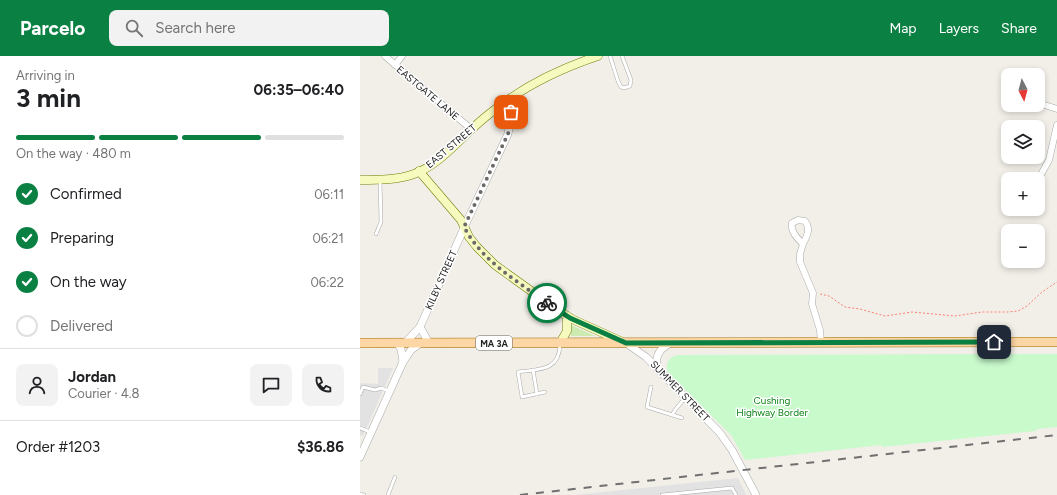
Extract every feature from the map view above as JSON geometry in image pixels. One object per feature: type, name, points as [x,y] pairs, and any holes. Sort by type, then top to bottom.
[{"type":"main road","name":"EAST STREET","points":[[360,180],[398,178],[419,171],[439,159],[505,102],[524,89],[554,73],[598,56]]},
{"type":"main road","name":"SUMMER STREET","points":[[419,171],[460,220],[477,247],[490,261],[567,316],[626,343]]},
{"type":"main road","points":[[560,343],[567,331],[567,316]]},
{"type":"main road","name":"MA 3A","points":[[360,343],[1057,342]]},
{"type":"street","name":"EASTGATE LANE","points":[[385,56],[471,130]]},
{"type":"street","points":[[395,65],[402,56]]},
{"type":"street","name":"KILBY STREET","points":[[401,343],[420,327],[509,130],[511,115],[505,102]]},
{"type":"street","points":[[1045,105],[1057,109]]},
{"type":"street","points":[[1043,172],[1050,160],[1057,125]]},
{"type":"street","points":[[803,244],[800,254],[801,264],[813,294],[812,304],[820,330],[821,343]]},
{"type":"street","points":[[360,458],[403,362],[411,350],[425,343],[420,327]]},
{"type":"street","points":[[401,343],[403,362]]},
{"type":"street","name":"SUMMER STREET","points":[[626,343],[657,367],[717,430],[730,446],[756,495]]},
{"type":"street","points":[[657,367],[656,363],[658,354],[665,346],[671,343]]},
{"type":"lane","points":[[610,56],[620,84],[624,88],[627,88],[630,86],[631,80],[622,56]]},
{"type":"lane","points":[[376,234],[381,222],[380,180]]},
{"type":"lane","points":[[545,392],[522,396],[518,372],[545,369],[553,363],[559,355],[560,343]]},
{"type":"lane","points":[[533,370],[537,394]]},
{"type":"lane","points":[[360,394],[363,387],[375,390],[381,388],[390,391]]},
{"type":"lane","points":[[651,387],[647,407],[682,418]]},
{"type":"lane","points":[[672,415],[686,397]]},
{"type":"lane","points":[[360,428],[371,433]]},
{"type":"lane","points":[[388,495],[395,477]]},
{"type":"lane","points":[[662,495],[732,488],[736,495]]},
{"type":"lane","points":[[360,494],[364,495]]},
{"type":"path","points":[[813,294],[829,296],[845,307],[860,309],[885,316],[912,312],[955,316],[982,312],[1018,311],[1027,306],[1057,282]]},
{"type":"green space","points":[[571,325],[595,336],[571,336]]},
{"type":"green space","name":"Cushing Highway Border","points":[[1057,354],[1057,427],[1037,429],[1036,431],[882,447],[881,445],[745,460],[731,435],[668,373],[667,367],[668,361],[672,357],[678,355]]},
{"type":"shaded area","points":[[378,368],[393,368],[363,436],[360,435],[360,383],[378,384]]},
{"type":"shaded area","points":[[738,478],[746,495],[575,495]]},
{"type":"railway","points":[[520,495],[1057,435]]},
{"type":"way so far","points":[[511,112],[511,126],[508,134],[464,227],[469,237],[490,261],[547,303]]},
{"type":"route","points":[[547,303],[570,318],[626,343],[994,342]]}]
